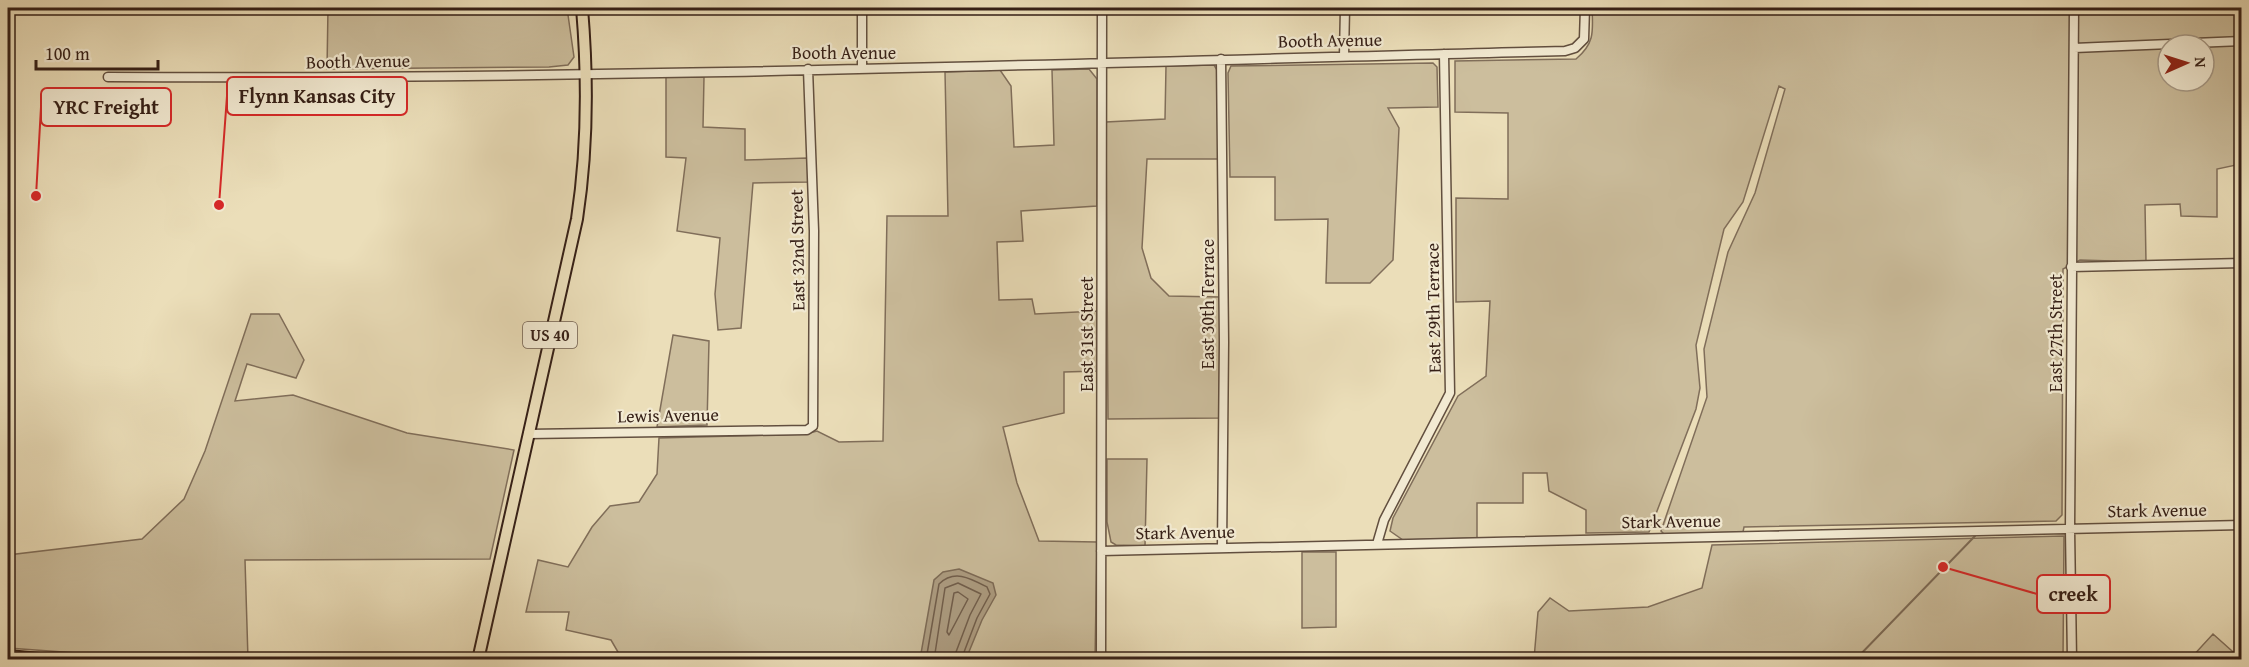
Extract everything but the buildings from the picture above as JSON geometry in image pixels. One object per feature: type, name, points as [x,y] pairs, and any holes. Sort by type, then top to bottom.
[{"type":"main road","name":"US 40","points":[[478,660],[578,219],[585,169],[587,73],[582,8]]},
{"type":"main road","points":[[8,656],[51,660]]},
{"type":"street","points":[[862,8],[862,68]]},
{"type":"street","name":"East 31st Street","points":[[1101,660],[1102,8]]},
{"type":"street","points":[[1344,56],[1345,8]]},
{"type":"street","name":"Booth Avenue","points":[[108,77],[359,79],[1565,51],[1579,45],[1586,29],[1585,8]]},
{"type":"street","name":"East 27th Street","points":[[2072,660],[2070,529],[2074,8]]},
{"type":"street","points":[[2074,48],[2241,41]]},
{"type":"street","name":"East 29th Terrace","points":[[1377,544],[1384,520],[1450,393],[1444,54]]},
{"type":"street","name":"East 30th Terrace","points":[[1221,59],[1224,342],[1222,548]]},
{"type":"street","name":"East 32nd Street","points":[[808,69],[814,266],[815,421],[809,429]]},
{"type":"street","points":[[2072,267],[2241,263]]},
{"type":"street","name":"Lewis Avenue","points":[[528,434],[809,429]]},
{"type":"street","name":"Stark Avenue","points":[[1101,551],[2241,525]]},
{"type":"shaded area","points":[[328,8],[567,8],[574,57],[568,65],[549,67],[327,69]]},
{"type":"shaded area","points":[[1592,8],[2241,8],[2241,164],[2217,169],[2217,217],[2181,216],[2180,204],[2145,205],[2146,262],[2080,260],[2063,269],[2062,515],[2056,521],[1744,527],[1743,532],[1664,534],[1661,531],[1707,397],[1704,349],[1728,252],[1755,193],[1785,89],[1779,86],[1743,202],[1724,229],[1696,345],[1700,388],[1696,409],[1649,532],[1586,533],[1586,510],[1549,491],[1547,473],[1523,473],[1523,503],[1477,503],[1477,538],[1403,540],[1390,531],[1393,518],[1458,396],[1486,376],[1490,301],[1456,302],[1456,198],[1508,199],[1508,113],[1455,112],[1455,61],[1576,59],[1587,48],[1592,30]]},
{"type":"shaded area","points":[[1433,63],[1437,67],[1438,107],[1388,108],[1399,128],[1393,260],[1370,283],[1326,283],[1328,219],[1275,220],[1275,177],[1230,177],[1228,73],[1231,66]]},
{"type":"shaded area","points":[[1214,65],[1217,70],[1218,159],[1147,159],[1142,248],[1151,278],[1169,296],[1220,297],[1219,418],[1108,419],[1106,122],[1165,119],[1166,66]]},
{"type":"shaded area","points":[[1089,69],[1097,79],[1097,206],[1021,211],[1023,241],[997,242],[999,300],[1032,299],[1035,314],[1098,311],[1098,371],[1064,372],[1064,413],[1003,427],[1017,483],[1039,541],[1097,542],[1095,659],[622,659],[611,640],[566,630],[569,612],[526,612],[538,560],[568,567],[592,527],[610,506],[639,502],[657,474],[659,438],[806,434],[817,431],[839,442],[883,441],[887,216],[948,216],[945,72],[1000,70],[1011,86],[1014,147],[1054,145],[1052,70]]},
{"type":"shaded area","points":[[666,77],[704,77],[703,127],[745,129],[745,160],[807,158],[809,182],[753,183],[741,328],[718,330],[715,294],[720,238],[677,231],[686,158],[666,157]]},
{"type":"shaded area","points":[[251,314],[279,314],[304,360],[296,378],[247,364],[235,401],[293,395],[407,433],[514,450],[490,559],[245,560],[248,659],[160,659],[8,648],[8,555],[142,539],[184,499],[205,451]]},
{"type":"shaded area","points":[[673,335],[709,341],[707,425],[657,427]]},
{"type":"shaded area","points":[[1107,459],[1147,459],[1145,546],[1116,545],[1111,542],[1107,522]]},
{"type":"shaded area","points":[[2064,536],[2063,659],[1534,659],[1538,612],[1550,598],[1569,611],[1648,607],[1702,588],[1712,545]]},
{"type":"shaded area","points":[[1302,552],[1336,552],[1336,627],[1302,628]]},
{"type":"shaded area","points":[[2213,634],[2241,659],[2182,659],[2184,656],[2191,658]]},
{"type":"water","points":[[959,569],[993,583],[996,595],[982,620],[966,659],[920,659],[934,580],[943,572]]},
{"type":"waterway","points":[[1855,660],[1975,536]]},
{"type":"place","name":"YRC Freight","points":[[36,196]]},
{"type":"place","name":"Flynn Kansas City","points":[[219,205]]},
{"type":"place","name":"creek","points":[[1943,567]]}]
